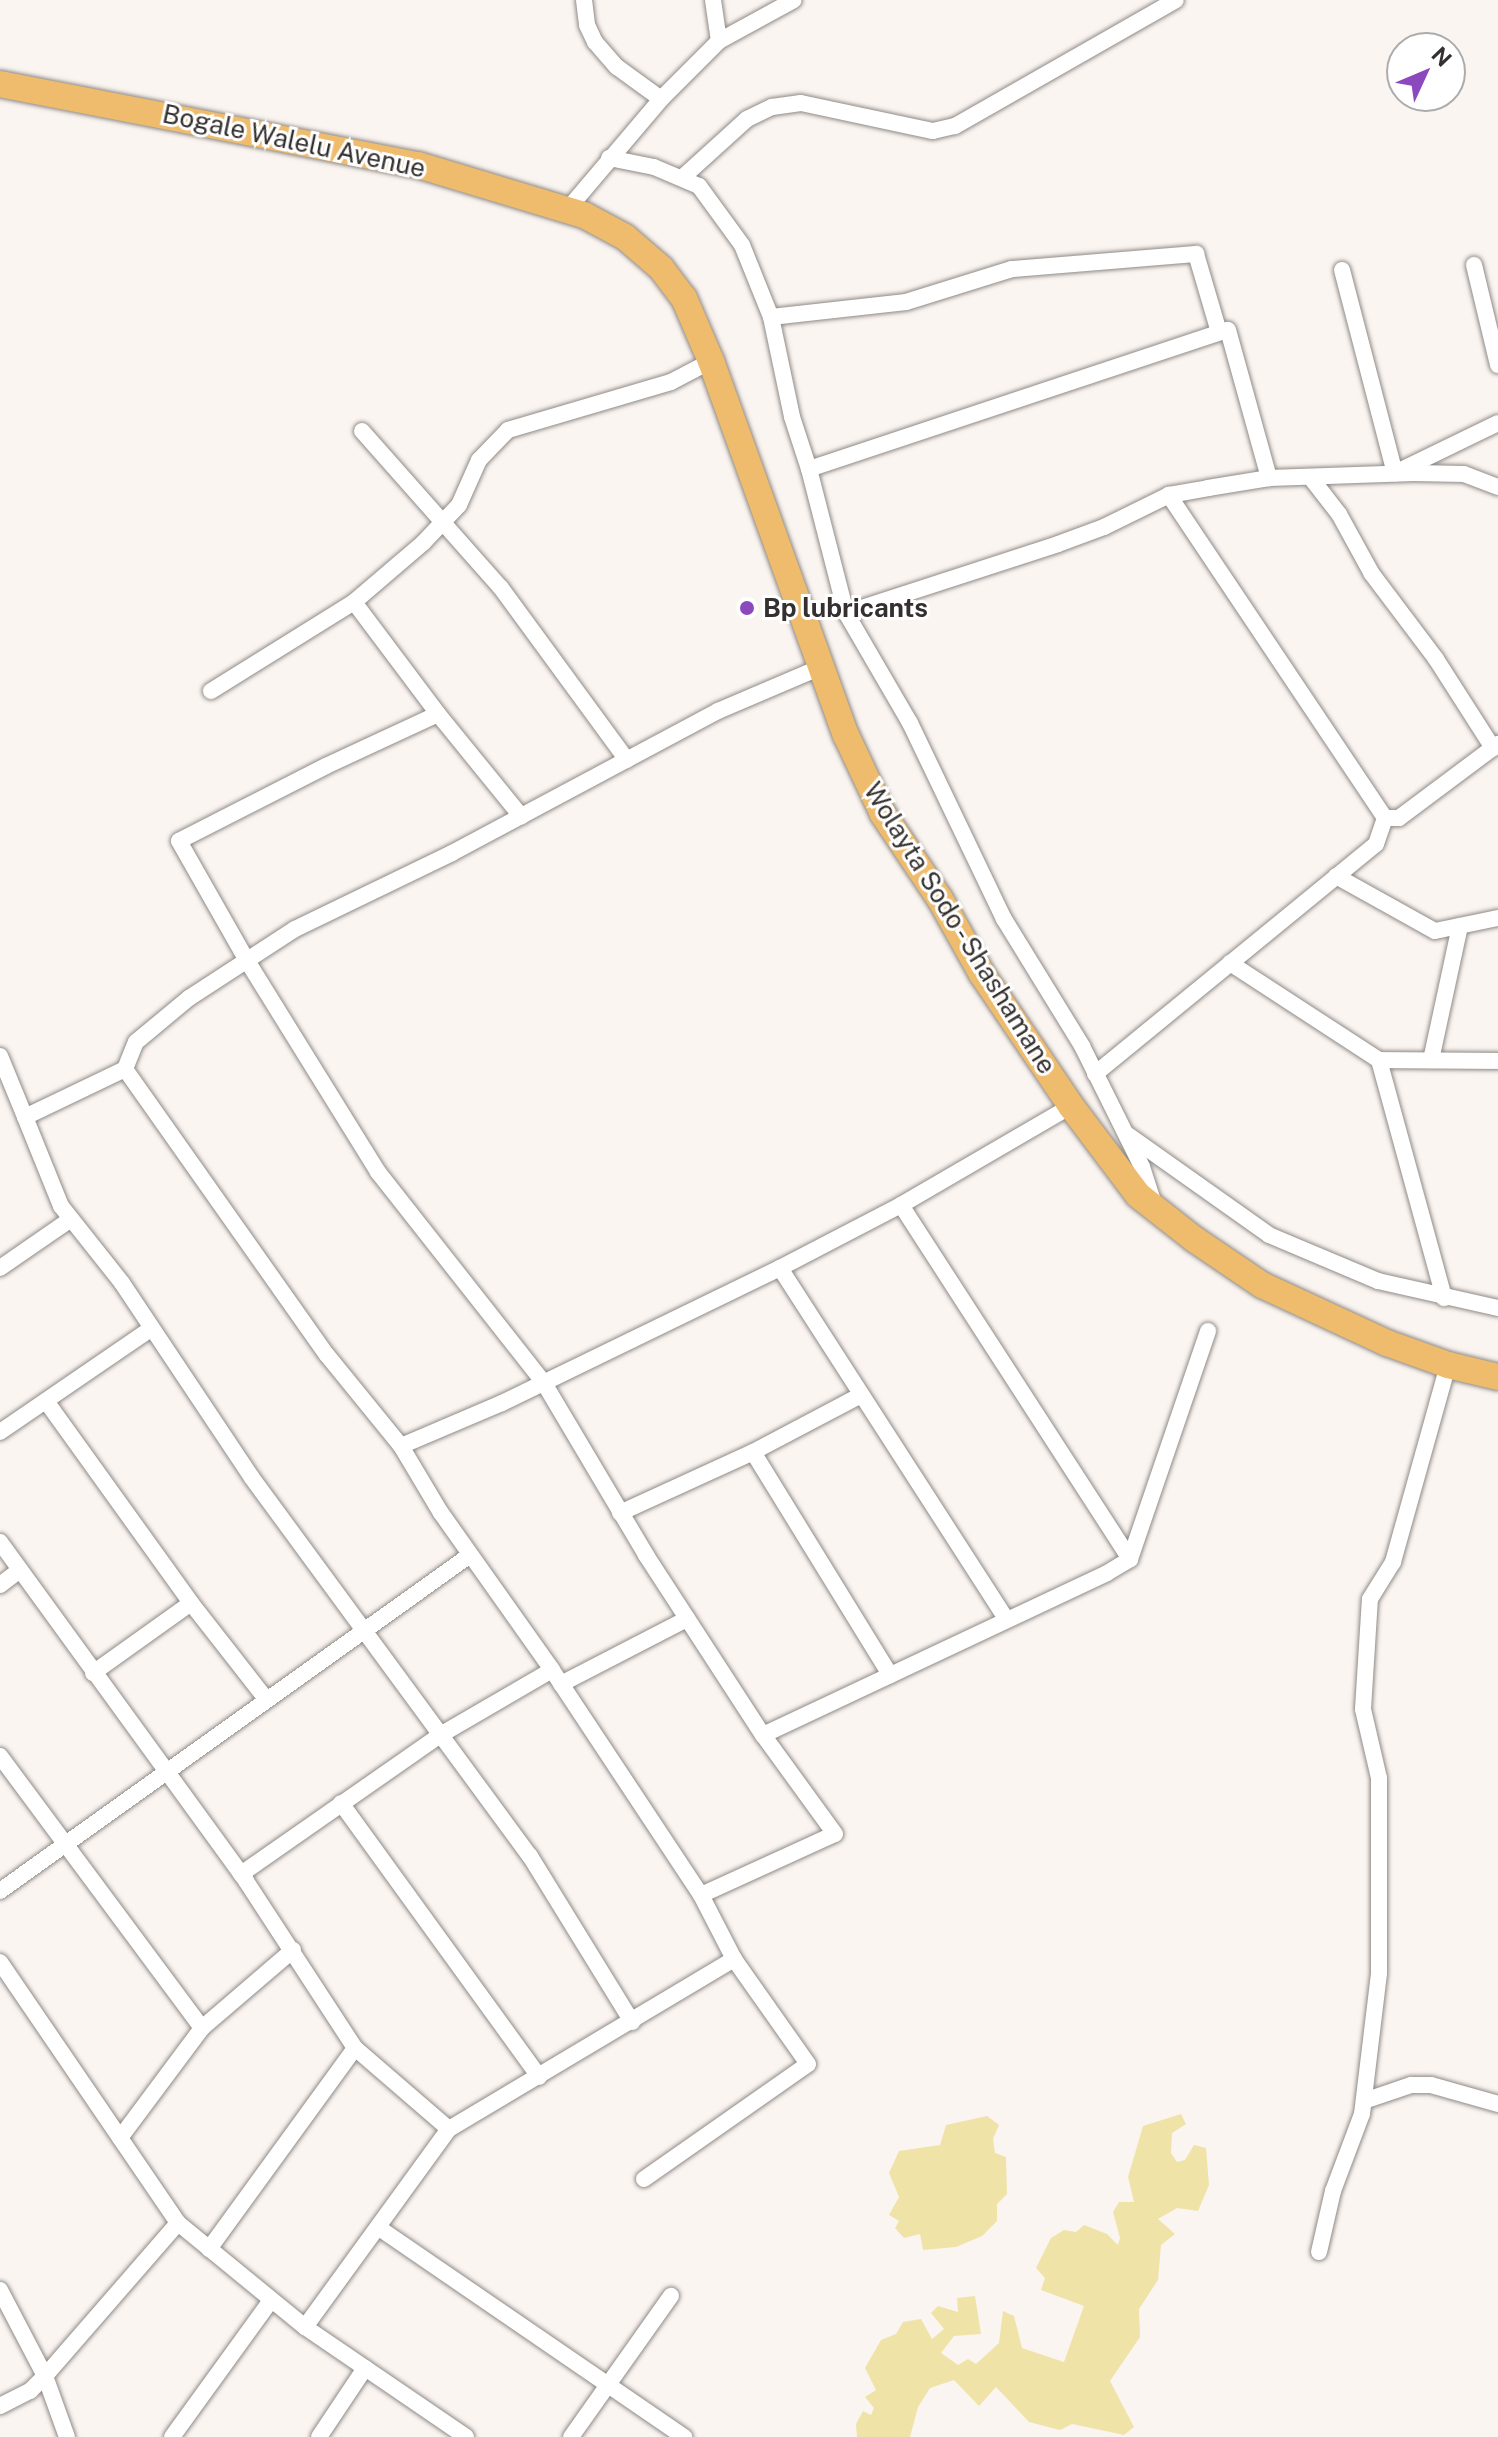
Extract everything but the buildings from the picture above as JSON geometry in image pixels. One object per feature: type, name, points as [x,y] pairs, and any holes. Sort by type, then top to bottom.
[{"type":"highway","name":"Bogale Walelu Avenue","points":[[0,84],[418,165],[576,213],[625,237]]},
{"type":"highway","name":"Wolayta Sodo - Shashamane","points":[[625,237],[661,268],[684,298],[711,361],[846,735],[883,814],[940,899],[982,974],[1071,1106],[1138,1195],[1194,1239],[1262,1285],[1373,1337],[1448,1365],[1498,1377]]},
{"type":"street","points":[[584,0],[587,25],[595,42],[617,67],[661,99]]},
{"type":"street","points":[[713,0],[719,41]]},
{"type":"street","points":[[576,213],[609,158],[661,99],[719,41],[794,0]]},
{"type":"street","points":[[683,177],[747,119],[772,107],[801,103],[933,131],[955,126],[1176,0]]},
{"type":"street","points":[[609,158],[654,167],[699,186],[742,245],[771,317],[792,417],[809,469],[846,613],[910,723],[1004,919],[1095,1074],[1142,1167],[1155,1208]]},
{"type":"street","points":[[771,317],[906,302],[1012,269],[1196,254],[1219,332]]},
{"type":"street","points":[[1474,265],[1498,365]]},
{"type":"street","points":[[1342,270],[1395,473]]},
{"type":"street","points":[[809,469],[1228,330],[1264,450],[1269,478]]},
{"type":"street","points":[[211,691],[354,602],[459,505],[479,460],[508,430],[671,382],[711,361]]},
{"type":"street","points":[[1395,473],[1498,423]]},
{"type":"street","points":[[362,431],[501,588],[627,760]]},
{"type":"street","points":[[846,613],[1069,540],[1169,495],[1269,478],[1395,473],[1464,474],[1498,487]]},
{"type":"street","points":[[1311,478],[1339,514],[1372,574],[1436,659],[1495,746],[1399,818],[1385,818]]},
{"type":"street","points":[[1169,495],[1385,818]]},
{"type":"street","points":[[354,602],[438,714],[521,816]]},
{"type":"street","points":[[25,1117],[125,1069],[136,1042],[189,998],[246,959],[337,907],[452,853],[718,711],[821,667]]},
{"type":"street","points":[[438,714],[326,766],[179,841],[246,959],[378,1172],[544,1383],[687,1619],[763,1735],[835,1834],[701,1895]]},
{"type":"street","points":[[1095,1074],[1376,844],[1385,818]]},
{"type":"street","points":[[1336,876],[1435,931],[1498,918]]},
{"type":"street","points":[[1431,1060],[1460,926]]},
{"type":"street","points":[[1230,963],[1379,1060],[1498,1061]]},
{"type":"street","points":[[0,1056],[51,1188],[71,1219],[152,1328],[252,1478],[530,1856],[632,2022]]},
{"type":"street","points":[[1379,1060],[1444,1298]]},
{"type":"street","points":[[125,1069],[327,1355],[401,1446],[470,1555],[556,1677],[701,1895],[734,1959],[808,2064],[644,2179]]},
{"type":"street","points":[[401,1446],[544,1383],[780,1268],[901,1205],[1071,1106]]},
{"type":"street","points":[[1123,1132],[1269,1235],[1378,1281],[1498,1308]]},
{"type":"street","points":[[901,1205],[1130,1559]]},
{"type":"street","points":[[0,1268],[71,1219]]},
{"type":"street","points":[[780,1268],[1006,1619]]},
{"type":"street","points":[[0,1432],[152,1328]]},
{"type":"street","points":[[763,1735],[1130,1559],[1208,1331]]},
{"type":"street","points":[[1319,2252],[1333,2191],[1362,2114],[1379,1958],[1379,1778],[1363,1709],[1370,1599],[1393,1562],[1448,1365]]},
{"type":"street","points":[[620,1513],[753,1452],[861,1395]]},
{"type":"street","points":[[46,1401],[191,1603],[266,1699]]},
{"type":"street","points":[[753,1452],[890,1675]]},
{"type":"street","points":[[0,1542],[241,1874],[355,2048],[449,2129]]},
{"type":"street","points":[[0,1891],[470,1555]]},
{"type":"street","points":[[0,1585],[20,1570]]},
{"type":"street","points":[[93,1673],[191,1603]]},
{"type":"street","points":[[241,1874],[442,1734],[556,1677],[687,1619]]},
{"type":"street","points":[[0,1756],[202,2028]]},
{"type":"street","points":[[341,1803],[539,2077]]},
{"type":"street","points":[[120,2138],[202,2028],[293,1950]]},
{"type":"street","points":[[305,2327],[449,2129],[734,1959]]},
{"type":"street","points":[[0,1962],[178,2223],[305,2327],[466,2437]]},
{"type":"street","points":[[209,2249],[355,2048]]},
{"type":"street","points":[[1364,2101],[1411,2085],[1431,2085],[1498,2104]]},
{"type":"street","points":[[0,2406],[30,2391],[45,2376],[178,2223]]},
{"type":"street","points":[[379,2228],[684,2437]]},
{"type":"street","points":[[0,2290],[45,2376],[67,2437]]},
{"type":"street","points":[[571,2437],[671,2296]]},
{"type":"street","points":[[172,2437],[271,2300]]},
{"type":"street","points":[[319,2437],[365,2368]]},
{"type":"shaded area","points":[[1181,2114],[1186,2124],[1172,2133],[1171,2153],[1177,2162],[1185,2160],[1194,2145],[1206,2148],[1209,2185],[1198,2211],[1177,2208],[1158,2219],[1175,2234],[1161,2245],[1158,2280],[1139,2309],[1140,2337],[1110,2381],[1134,2427],[1124,2435],[1072,2424],[1060,2430],[1029,2422],[996,2387],[979,2406],[954,2380],[930,2388],[918,2407],[910,2437],[857,2437],[856,2424],[863,2411],[871,2415],[874,2408],[865,2397],[876,2390],[865,2368],[881,2340],[896,2334],[903,2322],[921,2319],[932,2339],[944,2329],[931,2313],[938,2306],[958,2312],[957,2298],[975,2296],[981,2334],[954,2336],[941,2353],[958,2365],[968,2359],[976,2364],[999,2343],[1003,2311],[1014,2316],[1022,2348],[1064,2362],[1084,2306],[1041,2290],[1045,2278],[1036,2268],[1051,2238],[1064,2230],[1076,2232],[1084,2225],[1107,2234],[1118,2245],[1120,2238],[1113,2212],[1119,2202],[1134,2202],[1128,2177],[1143,2126]]},
{"type":"shaded area","points":[[987,2116],[999,2125],[993,2139],[995,2153],[1006,2157],[1007,2194],[997,2204],[997,2221],[982,2236],[956,2247],[923,2250],[920,2234],[904,2238],[895,2228],[899,2221],[889,2215],[899,2197],[889,2173],[899,2151],[940,2145],[946,2125]]},
{"type":"place","name":"Bp lubricants","points":[[747,608]]}]
